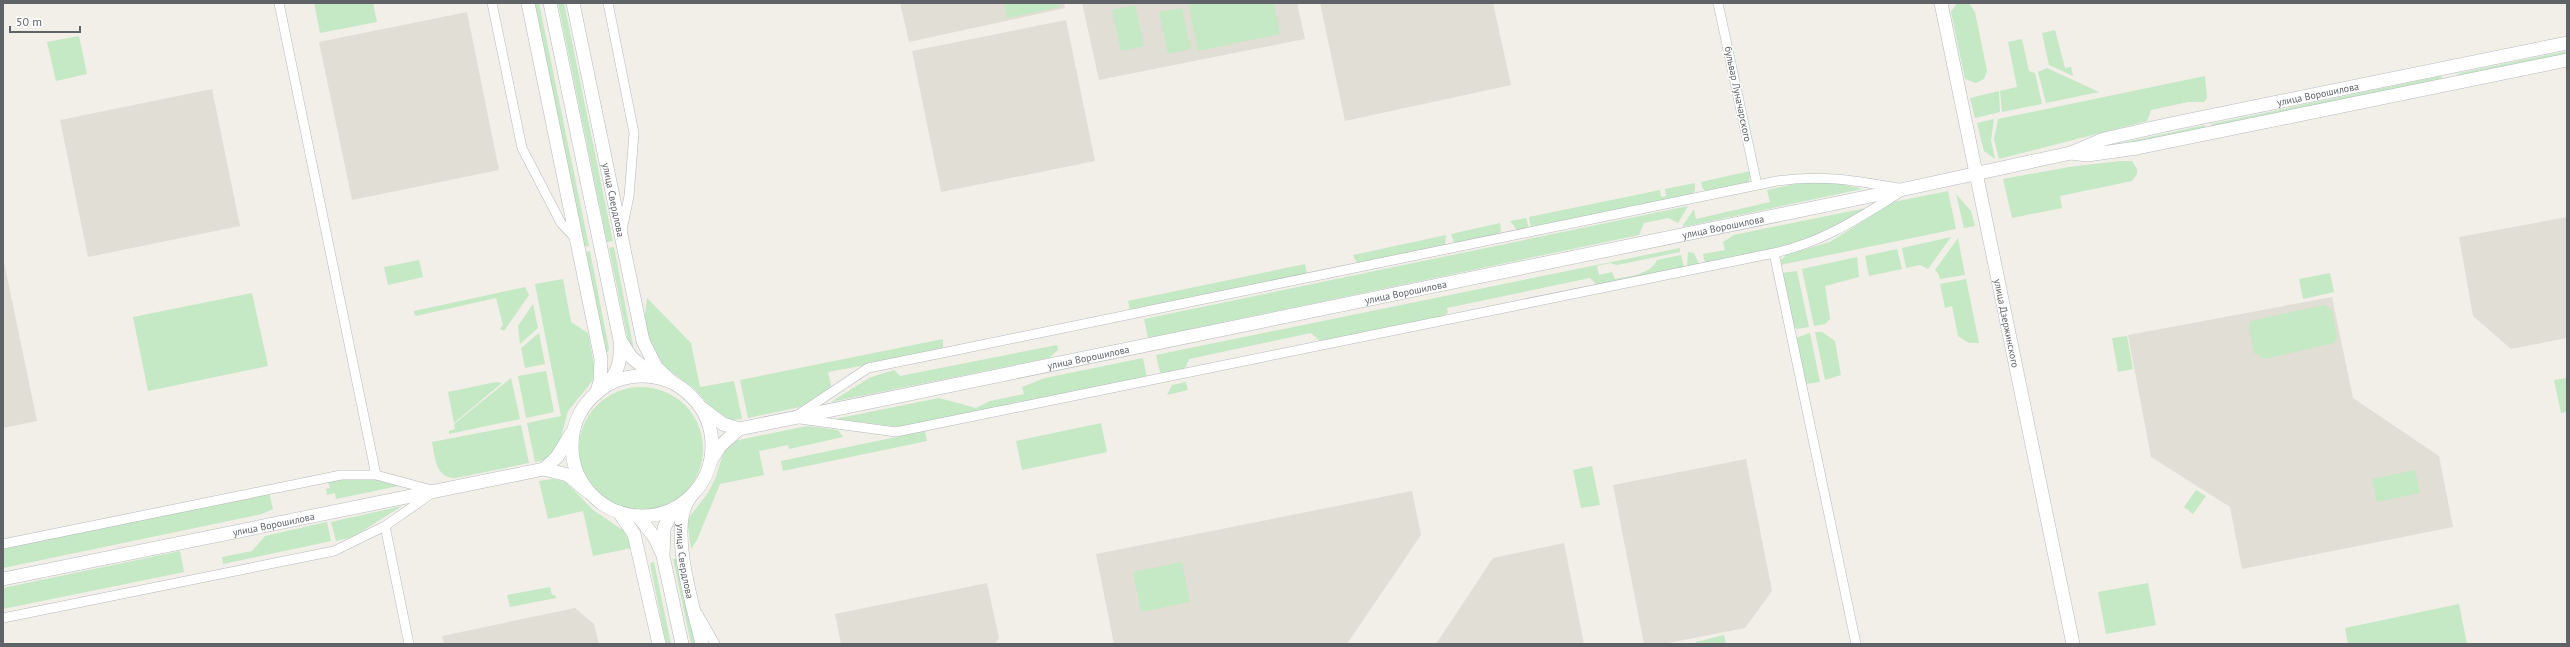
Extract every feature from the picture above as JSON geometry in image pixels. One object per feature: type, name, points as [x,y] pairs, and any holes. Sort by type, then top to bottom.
[{"type":"main road","points":[[528,3],[601,359],[600,390]]},
{"type":"main road","points":[[550,3],[620,340],[621,359],[615,376],[581,411],[564,448],[544,469],[568,475],[600,502],[619,512],[638,516],[662,514],[686,500],[701,483],[710,462],[720,446],[739,429]]},
{"type":"main road","name":"улица Свердлова","points":[[574,3],[643,341],[656,367],[677,386]]},
{"type":"main road","name":"улица Дзержинского","points":[[1941,3],[2073,644]]},
{"type":"main road","name":"улица Ворошилова","points":[[739,429],[1905,189],[2071,153],[2104,139],[2567,43]]},
{"type":"main road","name":"улица Ворошилова","points":[[2071,153],[2088,155],[2137,148],[2567,60]]},
{"type":"main road","points":[[2448,67],[2451,83]]},
{"type":"main road","points":[[620,340],[636,362],[659,379],[677,386],[712,417],[723,424],[739,429]]},
{"type":"main road","points":[[600,390],[619,380],[639,377],[659,379]]},
{"type":"main road","points":[[696,403],[707,422],[710,436],[710,462]]},
{"type":"main road","points":[[574,427],[572,445],[574,463],[578,476],[588,492]]},
{"type":"main road","name":"улица Ворошилова","points":[[3,579],[544,469]]},
{"type":"main road","name":"улица Свердлова","points":[[701,483],[684,506],[680,523],[680,538],[702,644]]},
{"type":"main road","name":"улица Свердлова","points":[[674,508],[664,528],[664,556],[682,644]]},
{"type":"main road","points":[[619,512],[634,534],[659,644]]},
{"type":"main road","name":"улица Свердлова","points":[[638,516],[655,538],[664,556]]},
{"type":"street","points":[[279,3],[376,475]]},
{"type":"street","points":[[492,3],[522,148],[561,223],[576,240]]},
{"type":"street","points":[[608,3],[634,133],[629,196],[621,233]]},
{"type":"street","name":"бульвар Луначарского","points":[[1718,3],[1757,185]]},
{"type":"street","points":[[794,418],[868,368],[1802,177],[1829,177],[1905,189]]},
{"type":"street","points":[[794,418],[896,432],[1774,253],[1818,241],[1841,230],[1905,189]]},
{"type":"street","points":[[1774,253],[1856,644]]},
{"type":"street","points":[[3,544],[333,477],[355,474],[376,475],[436,491]]},
{"type":"street","points":[[3,618],[334,550],[385,526],[436,491]]},
{"type":"street","points":[[385,526],[409,644]]},
{"type":"street","points":[[693,605],[715,644]]},
{"type":"street","points":[[654,644],[655,626]]},
{"type":"shaded area","points":[[900,3],[1064,3],[1065,8],[909,42]]},
{"type":"shaded area","points":[[1082,3],[1297,3],[1305,39],[1099,80]]},
{"type":"shaded area","points":[[1320,3],[1493,3],[1511,85],[1345,121]]},
{"type":"shaded area","points":[[467,12],[499,170],[352,200],[319,42]]},
{"type":"shaded area","points":[[1066,20],[1095,161],[941,192],[912,51]]},
{"type":"shaded area","points":[[212,89],[240,226],[88,257],[60,120]]},
{"type":"shaded area","points":[[2567,217],[2567,338],[2511,349],[2473,316],[2459,237]]},
{"type":"shaded area","points":[[3,257],[37,421],[3,428]]},
{"type":"shaded area","points":[[2332,297],[2353,398],[2439,456],[2453,527],[2242,569],[2230,507],[2151,457],[2128,335]]},
{"type":"shaded area","points":[[1746,459],[1772,591],[1745,628],[1663,644],[1644,644],[1613,485]]},
{"type":"shaded area","points":[[1412,491],[1421,535],[1347,644],[1114,644],[1096,554]]},
{"type":"shaded area","points":[[1564,543],[1584,644],[1436,644],[1493,558]]},
{"type":"shaded area","points":[[987,583],[999,638],[995,644],[841,644],[835,614]]},
{"type":"shaded area","points":[[575,608],[594,624],[599,644],[444,644],[442,636]]},
{"type":"green space","points":[[314,3],[373,3],[377,22],[320,33]]},
{"type":"green space","points":[[533,3],[539,3],[589,246],[584,247]]},
{"type":"green space","points":[[558,3],[564,3],[613,241],[607,242]]},
{"type":"green space","points":[[1004,3],[1059,3],[1060,7],[1007,18]]},
{"type":"green space","points":[[1188,3],[1274,3],[1280,34],[1198,51]]},
{"type":"green space","points":[[1957,3],[1969,3],[1975,12],[1987,71],[1984,79],[1976,83],[1965,79],[1951,12]]},
{"type":"green space","points":[[1135,5],[1144,46],[1121,51],[1112,10]]},
{"type":"green space","points":[[1182,8],[1191,49],[1168,54],[1159,12]]},
{"type":"green space","points":[[2055,30],[2065,68],[2071,67],[2073,76],[2049,65],[2042,33]]},
{"type":"green space","points":[[79,36],[87,74],[56,81],[47,42]]},
{"type":"green space","points":[[2022,39],[2029,71],[2035,73],[2042,104],[2002,112],[2000,91],[2017,87],[2008,42]]},
{"type":"green space","points":[[2567,51],[2567,55],[2457,76],[2459,73]]},
{"type":"green space","points":[[2047,68],[2099,92],[2046,103],[2038,72]]},
{"type":"green space","points":[[2205,76],[2207,98],[2204,102],[2188,102],[2151,110],[2147,121],[1999,159],[1994,139],[1998,119]]},
{"type":"green space","points":[[2441,76],[2443,79],[2212,129],[2211,124]]},
{"type":"green space","points":[[1999,91],[2000,112],[1975,118],[1970,98]]},
{"type":"green space","points":[[1994,119],[1991,140],[1995,159],[1984,151],[1977,123]]},
{"type":"green space","points":[[2205,125],[2205,130],[2103,147]]},
{"type":"green space","points":[[2132,161],[2137,169],[2137,174],[2132,181],[2060,196],[2062,208],[2012,218],[2003,179],[2069,167]]},
{"type":"green space","points":[[1750,171],[1749,182],[1706,191],[1703,189],[1701,182]]},
{"type":"green space","points":[[1809,181],[1837,183],[1862,189],[1683,227],[1694,209],[1696,219],[1770,202],[1767,190]]},
{"type":"green space","points":[[1695,183],[1695,191],[1691,195],[1531,228],[1529,217],[1660,190],[1661,197],[1666,196],[1665,189]]},
{"type":"green space","points":[[1948,191],[1956,229],[1780,265],[1781,260],[1786,255],[1830,242],[1893,202]]},
{"type":"green space","points":[[1956,194],[1971,211],[1975,226],[1964,228]]},
{"type":"green space","points":[[1688,206],[1678,223],[1668,218],[1644,223],[1639,235],[1148,338],[1144,319]]},
{"type":"green space","points":[[1866,208],[1827,230],[1808,238],[1769,249],[1705,263],[1703,254],[1725,250],[1723,242],[1734,235]]},
{"type":"green space","points":[[1526,218],[1529,228],[1517,230],[1510,221]]},
{"type":"green space","points":[[1500,223],[1501,231],[1498,234],[1458,243],[1454,242],[1451,234]]},
{"type":"green space","points":[[1446,235],[1445,245],[1357,263],[1353,255]]},
{"type":"green space","points":[[1951,237],[1928,269],[1920,265],[1906,268],[1902,248]]},
{"type":"green space","points":[[1958,238],[1965,275],[1940,279],[1935,270]]},
{"type":"green space","points":[[614,247],[633,348],[629,345],[609,248]]},
{"type":"green space","points":[[1680,248],[1680,252],[1617,265],[1610,263],[1597,266],[1599,275],[1612,272],[1615,279],[1633,276],[1644,272],[1654,265],[1657,260],[1681,255],[1684,267],[1597,285],[1590,278],[1447,308],[1448,313],[1444,316],[1322,343],[1311,333],[1189,359],[1184,371],[1161,376],[1156,355]]},
{"type":"green space","points":[[1897,249],[1902,269],[1869,276],[1865,256]]},
{"type":"green space","points":[[590,251],[609,349],[608,352],[606,351],[585,252]]},
{"type":"green space","points":[[1688,252],[1694,253],[1699,264],[1687,267]]},
{"type":"green space","points":[[1857,257],[1859,277],[1825,286],[1830,319],[1825,324],[1814,326],[1802,269]]},
{"type":"green space","points":[[419,260],[423,277],[388,285],[384,267]]},
{"type":"green space","points":[[1305,264],[1307,274],[1130,311],[1128,301]]},
{"type":"green space","points":[[1797,271],[1809,327],[1797,329],[1792,326],[1781,273]]},
{"type":"green space","points":[[2330,273],[2334,292],[2303,299],[2299,279]]},
{"type":"green space","points":[[563,279],[571,322],[588,333],[595,369],[594,379],[568,411],[557,452],[549,459],[535,462],[527,423],[561,416],[535,284]]},
{"type":"green space","points":[[1966,279],[1979,343],[1969,343],[1958,336],[1952,306],[1945,308],[1940,284]]},
{"type":"green space","points":[[525,287],[529,295],[504,331],[500,329],[503,325],[496,298],[416,316],[414,314],[414,311]]},
{"type":"green space","points":[[252,293],[268,366],[148,391],[133,317]]},
{"type":"green space","points":[[647,298],[691,343],[700,387],[734,381],[742,419],[729,420],[714,412],[696,390],[664,367],[653,357],[644,325]]},
{"type":"green space","points":[[533,304],[538,328],[520,344],[518,326]]},
{"type":"green space","points":[[2324,305],[2332,310],[2337,337],[2334,343],[2264,359],[2254,353],[2249,326],[2250,321]]},
{"type":"green space","points":[[1815,332],[1822,332],[1835,341],[1841,375],[1825,380]]},
{"type":"green space","points":[[539,333],[545,364],[525,368],[521,348]]},
{"type":"green space","points":[[1810,333],[1820,382],[1806,384],[1796,338]]},
{"type":"green space","points":[[2127,336],[2133,369],[2118,372],[2112,338]]},
{"type":"green space","points":[[943,339],[943,349],[937,352],[828,372],[832,390],[800,407],[748,418],[740,380]]},
{"type":"green space","points":[[1057,345],[1058,350],[1049,358],[831,402],[869,378],[894,370],[900,376]]},
{"type":"green space","points":[[1143,358],[1147,378],[900,427],[835,419],[939,398],[976,408],[990,401],[1024,394],[1022,387],[1045,378]]},
{"type":"green space","points":[[546,371],[554,412],[526,418],[518,376]]},
{"type":"green space","points":[[511,378],[520,419],[449,434],[449,431],[455,429],[454,424]]},
{"type":"green space","points":[[2567,378],[2567,412],[2561,413],[2554,380]]},
{"type":"green space","points":[[496,382],[502,383],[454,423],[448,392]]},
{"type":"green space","points":[[1186,382],[1188,390],[1167,395],[1172,385]]},
{"type":"green space","points":[[641,387],[653,388],[665,392],[685,405],[698,425],[702,437],[702,461],[698,473],[685,493],[665,506],[653,510],[641,511],[629,510],[617,506],[597,493],[584,473],[580,461],[579,449],[580,437],[584,425],[597,405],[617,392],[629,388]]},
{"type":"green space","points":[[1101,423],[1107,452],[1022,470],[1016,441]]},
{"type":"green space","points":[[521,425],[529,463],[456,478],[444,475],[440,471],[434,455],[432,442]]},
{"type":"green space","points":[[807,426],[838,430],[843,437],[789,449],[788,445],[759,451],[764,475],[720,484],[697,540],[691,549],[687,520],[708,493],[716,477],[724,450],[734,441]]},
{"type":"green space","points":[[925,431],[927,441],[783,471],[781,461]]},
{"type":"green space","points":[[1592,466],[1600,505],[1581,508],[1573,470]]},
{"type":"green space","points":[[2415,470],[2420,493],[2377,502],[2372,479]]},
{"type":"green space","points":[[340,478],[366,478],[403,485],[336,499],[335,493],[327,495],[326,489],[330,488],[328,481]]},
{"type":"green space","points":[[553,479],[566,482],[593,510],[624,531],[632,548],[593,556],[583,511],[548,519],[539,481]]},
{"type":"green space","points":[[2196,490],[2206,496],[2193,514],[2184,507]]},
{"type":"green space","points":[[269,492],[273,509],[262,514],[3,568],[3,547]]},
{"type":"green space","points":[[402,506],[353,537],[336,541],[331,522]]},
{"type":"green space","points":[[327,522],[331,541],[223,564],[222,557],[252,551],[265,536]]},
{"type":"green space","points":[[180,551],[184,572],[3,609],[3,588]]},
{"type":"green space","points":[[678,558],[696,644],[691,644],[673,559]]},
{"type":"green space","points":[[654,562],[671,644],[666,644],[650,563]]},
{"type":"green space","points":[[1182,562],[1190,602],[1141,612],[1133,572]]},
{"type":"green space","points":[[2148,583],[2156,625],[2106,634],[2098,592]]},
{"type":"green space","points":[[550,587],[552,595],[555,595],[556,598],[510,607],[507,595]]},
{"type":"green space","points":[[2459,604],[2467,644],[2348,644],[2345,628]]},
{"type":"green space","points":[[1724,635],[1726,644],[1696,644],[1696,642]]}]
